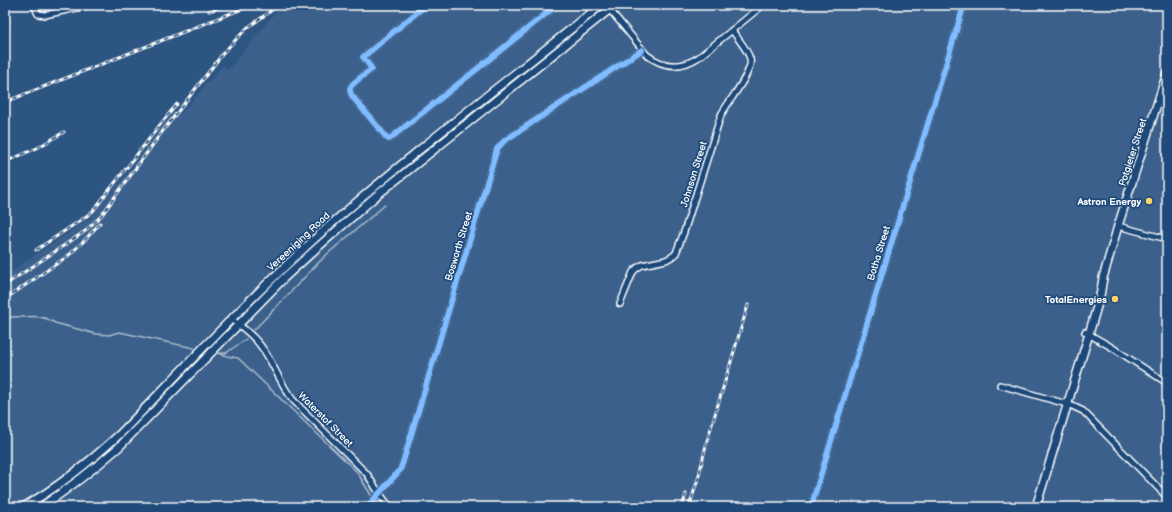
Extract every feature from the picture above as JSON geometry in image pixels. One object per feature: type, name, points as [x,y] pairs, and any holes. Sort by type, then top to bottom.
[{"type":"main road","name":"Vereeniging Road","points":[[23,507],[50,491],[77,472],[102,450],[132,422],[231,319],[284,267],[347,210],[420,149],[601,5]]},
{"type":"main road","name":"Vereeniging Road","points":[[41,507],[72,486],[114,452],[294,269],[359,211],[610,6]]},
{"type":"main road","name":"Potgieter Street","points":[[1036,507],[1074,382],[1096,296],[1102,282],[1118,226],[1167,73]]},
{"type":"street","points":[[34,5],[38,14],[45,15],[90,5]]},
{"type":"street","points":[[426,5],[363,57],[372,69],[350,87],[352,96],[389,139],[552,9]]},
{"type":"street","points":[[610,6],[642,50],[654,60],[660,63],[681,65],[699,57],[763,5]]},
{"type":"street","name":"Botha Street","points":[[811,507],[964,5]]},
{"type":"street","points":[[5,15],[5,25]]},
{"type":"street","name":"Johnson Street","points":[[620,304],[633,272],[637,268],[642,265],[666,260],[676,253],[684,232],[720,115],[748,73],[751,66],[749,54],[732,30]]},
{"type":"street","name":"Bosworth Street","points":[[367,507],[400,470],[497,149],[504,141],[642,50]]},
{"type":"street","points":[[1118,226],[1167,239]]},
{"type":"street","name":"Waterstof Street","points":[[231,319],[258,342],[293,400],[354,459],[367,474],[390,507]]},
{"type":"street","points":[[1087,333],[1167,383]]},
{"type":"street","points":[[1000,385],[1075,407],[1087,414],[1167,497]]},
{"type":"shaded area","points":[[295,5],[1167,5],[1167,507],[5,507],[5,276],[91,217],[128,172],[174,111],[179,116],[223,65],[228,70],[275,13]]},
{"type":"waterway","points":[[254,330],[325,256],[385,205]]},
{"type":"waterway","points":[[8,318],[40,317],[55,323],[96,334],[109,335],[119,332],[194,348]]},
{"type":"waterway","points":[[220,353],[226,353],[246,339]]},
{"type":"waterway","points":[[218,353],[238,358],[357,472],[371,495]]},
{"type":"railway","points":[[209,11],[225,5]]},
{"type":"railway","points":[[5,102],[252,5]]},
{"type":"railway","points":[[5,285],[84,232],[101,216],[162,132],[224,52],[247,28],[279,5]]},
{"type":"railway","points":[[36,250],[93,211],[177,104]]},
{"type":"railway","points":[[5,162],[37,148],[64,132]]},
{"type":"railway","points":[[5,299],[68,256],[100,223]]},
{"type":"railway","points":[[689,507],[698,479],[707,441],[748,305]]},
{"type":"railway","points":[[682,507],[686,494]]},
{"type":"cycle path","points":[[426,5],[363,57],[372,69],[350,89],[352,96],[389,139],[552,9]]},
{"type":"cycle path","points":[[811,507],[964,5]]},
{"type":"cycle path","points":[[367,507],[400,470],[403,462],[497,149],[504,141],[642,50]]},
{"type":"place","name":"Astron Energy","points":[[1149,201]]},
{"type":"place","name":"TotalEnergies","points":[[1115,299]]}]
